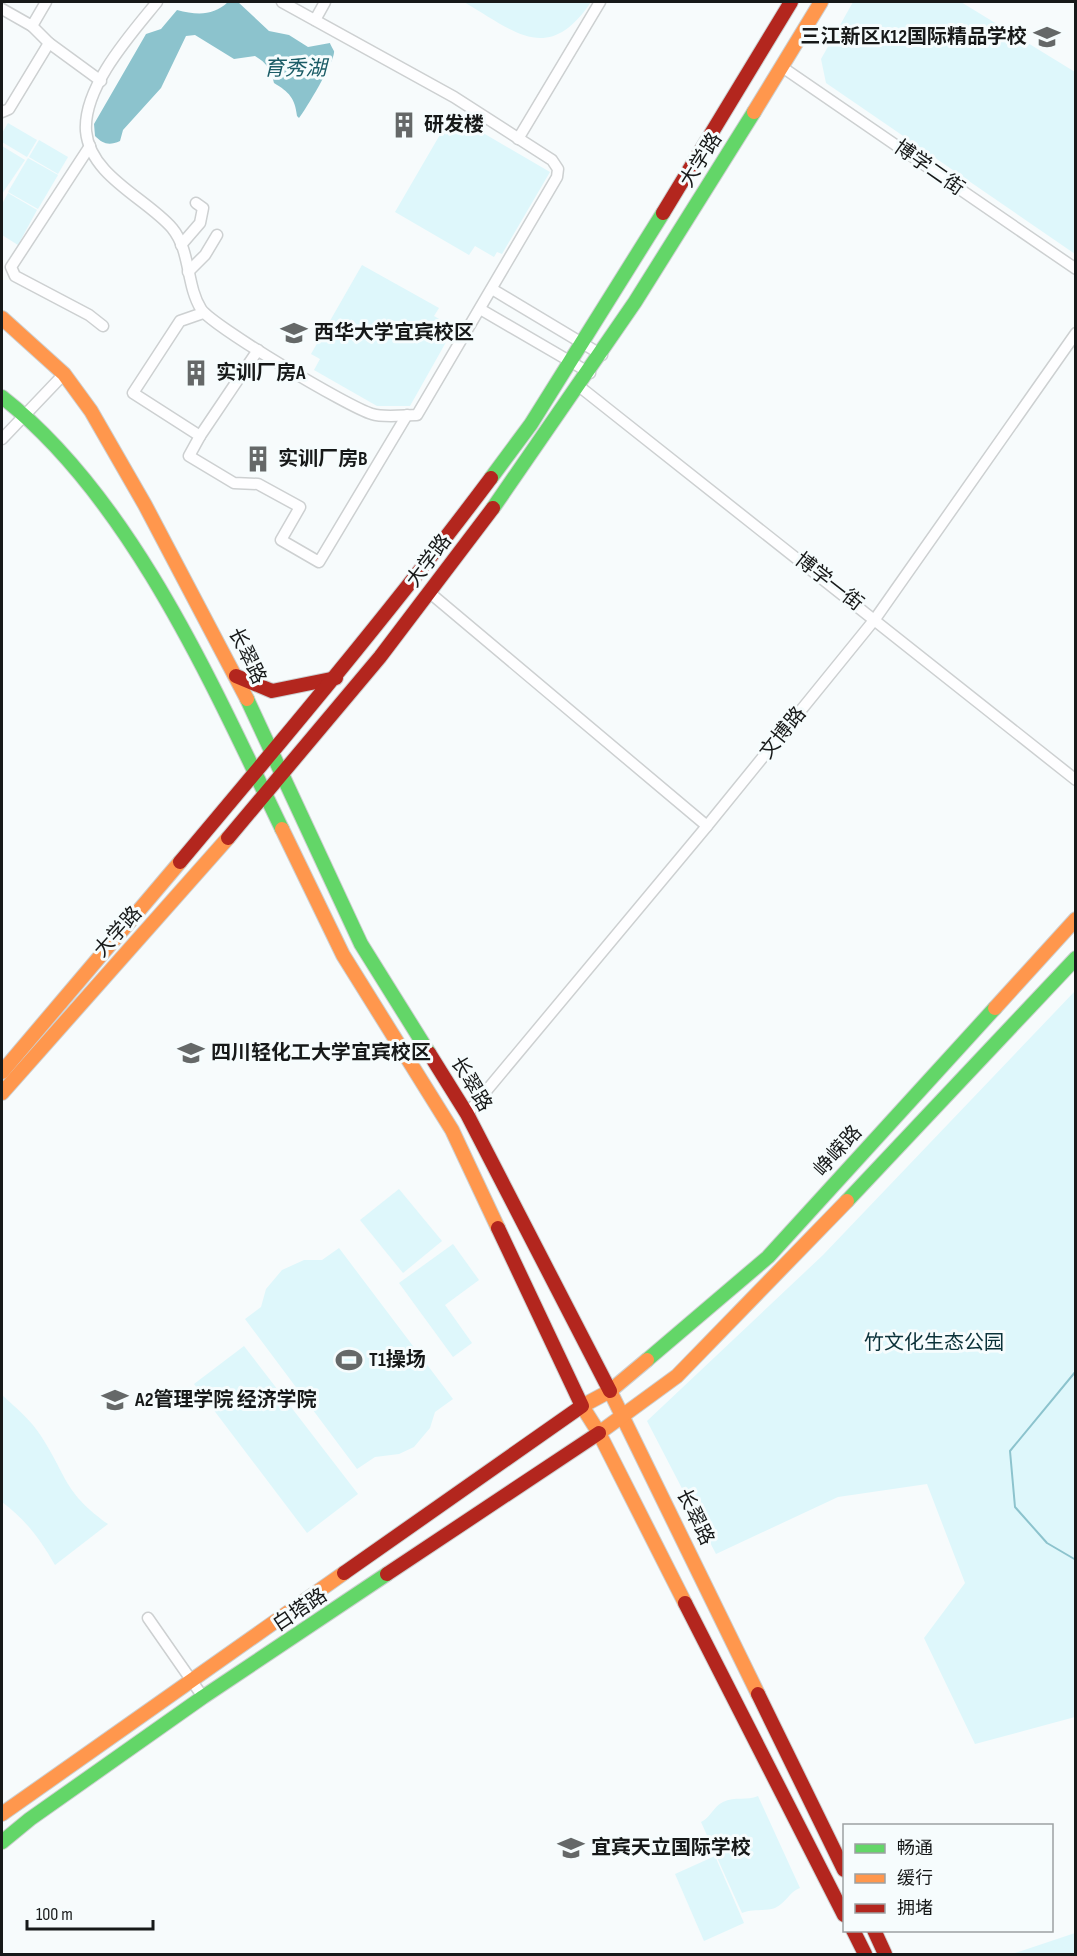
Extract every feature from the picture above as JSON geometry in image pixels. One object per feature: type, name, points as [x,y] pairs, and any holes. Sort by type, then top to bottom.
[{"type":"main road","name":"大学路","points":[[2,1072],[336,678],[416,578],[524,433],[583,343],[791,2]]},
{"type":"main road","name":"大学路","points":[[2,1093],[267,794],[430,593],[602,355],[821,2]]},
{"type":"main road","name":"长翠路","points":[[2,318],[64,374],[91,411],[145,505],[236,676],[361,944],[467,1114],[624,1417],[843,1868]]},
{"type":"main road","name":"长翠路","points":[[2,397],[25,415],[72,465],[121,530],[195,648],[343,955],[452,1130],[582,1406],[599,1433],[843,1913]]},
{"type":"main road","points":[[236,676],[272,691],[336,678]]},
{"type":"main road","name":"峥嵘路","points":[[610,1391],[768,1257],[1076,919]]},
{"type":"main road","name":"峥嵘路","points":[[624,1417],[677,1376],[891,1155],[1076,958]]},
{"type":"main road","name":"白塔路","points":[[2,1814],[582,1406],[610,1391]]},
{"type":"main road","name":"白塔路","points":[[2,1842],[30,1819],[204,1697],[624,1417]]},
{"type":"main road","points":[[853,1932],[865,1954]]},
{"type":"main road","points":[[875,1932],[885,1954]]},
{"type":"street","points":[[32,26],[46,2]]},
{"type":"street","points":[[157,2],[111,62],[101,81],[88,113],[86,130],[90,146],[108,173],[171,228],[181,245],[191,288],[203,313],[258,350],[372,415],[417,415],[557,177],[558,169],[552,160],[454,97],[282,2]]},
{"type":"street","points":[[315,20],[325,2]]},
{"type":"street","points":[[518,139],[600,2]]},
{"type":"street","points":[[2,9],[32,26],[49,43],[101,81]]},
{"type":"street","points":[[2,112],[9,109],[49,43]]},
{"type":"street","name":"博学二街","points":[[782,67],[1076,269]]},
{"type":"street","points":[[90,146],[11,267],[15,276],[89,315],[103,326]]},
{"type":"street","points":[[181,245],[202,219],[203,208],[196,203]]},
{"type":"street","points":[[188,272],[206,255],[218,235]]},
{"type":"street","points":[[492,289],[602,355]]},
{"type":"street","points":[[480,309],[590,373]]},
{"type":"street","points":[[200,436],[133,393],[180,321],[203,313]]},
{"type":"street","name":"文博路","points":[[467,1114],[707,826],[875,619],[1076,333]]},
{"type":"street","points":[[258,350],[189,456],[234,483],[258,484],[300,507],[281,540],[319,562],[407,415]]},
{"type":"street","points":[[2,439],[64,374]]},
{"type":"street","name":"博学一街","points":[[580,387],[1076,780]]},
{"type":"street","points":[[430,593],[707,826]]},
{"type":"street","points":[[148,1617],[204,1697]]},
{"type":"green space","points":[[464,2],[591,2],[575,22],[560,33],[545,38],[530,37],[515,32]]},
{"type":"green space","points":[[853,2],[961,2],[1075,72],[1075,254],[826,83],[821,59]]},
{"type":"green space","points":[[461,120],[550,172],[502,254],[497,252],[494,257],[475,246],[469,255],[395,212],[445,126],[454,131]]},
{"type":"green space","points":[[8,123],[37,140],[27,157],[2,142],[2,133]]},
{"type":"green space","points":[[39,140],[68,157],[58,174],[29,157]]},
{"type":"green space","points":[[2,146],[25,160],[2,194]]},
{"type":"green space","points":[[28,158],[58,175],[38,209],[8,192]]},
{"type":"green space","points":[[8,193],[37,210],[18,245],[2,235],[2,204]]},
{"type":"green space","points":[[362,265],[439,308],[434,316],[451,326],[447,333],[450,335],[410,406],[377,406],[314,370],[320,359],[311,354]]},
{"type":"green space","name":"竹文化生态公园","points":[[1075,991],[1075,1717],[975,1744],[924,1638],[965,1583],[927,1484],[838,1497],[716,1554],[647,1421],[823,1255]]},
{"type":"green space","points":[[399,1189],[442,1241],[403,1273],[360,1220]]},
{"type":"green space","points":[[453,1244],[479,1280],[445,1305],[472,1343],[453,1357],[399,1283]]},
{"type":"green space","points":[[339,1248],[453,1399],[435,1412],[430,1428],[414,1447],[399,1454],[375,1457],[357,1469],[245,1319],[261,1307],[266,1289],[282,1270],[304,1260],[322,1260]]},
{"type":"green space","points":[[244,1346],[358,1494],[307,1533],[194,1384]]},
{"type":"green space","points":[[2,1395],[37,1430],[74,1493],[108,1524],[55,1565],[32,1530],[2,1502]]},
{"type":"green space","points":[[758,1796],[800,1888],[775,1908],[742,1913],[701,1822],[723,1802]]},
{"type":"green space","points":[[715,1856],[744,1923],[704,1941],[675,1874]]},
{"type":"green space","points":[[1075,1933],[1075,1954],[1012,1954]]},
{"type":"water","name":"育秀湖","points":[[228,2],[238,2],[269,31],[289,35],[308,47],[330,43],[334,51],[330,64],[299,118],[290,96],[274,83],[263,61],[255,56],[234,59],[195,35],[186,36],[161,88],[123,130],[120,141],[106,143],[95,136],[94,124],[146,34],[161,29],[177,10],[191,13],[211,12]]},
{"type":"waterway","points":[[1076,1371],[1010,1451],[1015,1507],[1047,1543],[1076,1560]]},
{"type":"traffic: fast","points":[[493,508],[635,302],[754,112]]},
{"type":"traffic: fast","points":[[491,478],[531,424],[663,213]]},
{"type":"traffic: fast","points":[[2,397],[48,439],[90,487],[129,540],[197,655],[282,829]]},
{"type":"traffic: fast","points":[[247,699],[361,944],[429,1053]]},
{"type":"traffic: fast","points":[[847,1201],[1076,958]]},
{"type":"traffic: fast","points":[[647,1360],[768,1257],[995,1008]]},
{"type":"traffic: fast","points":[[2,1842],[30,1819],[203,1697],[387,1574]]},
{"type":"traffic: slow","points":[[754,112],[821,2]]},
{"type":"traffic: slow","points":[[2,318],[64,374],[91,411],[145,505],[247,699]]},
{"type":"traffic: slow","points":[[282,829],[343,955],[452,1130],[498,1228]]},
{"type":"traffic: slow","points":[[2,1093],[228,838]]},
{"type":"traffic: slow","points":[[2,1072],[180,862]]},
{"type":"traffic: slow","points":[[995,1008],[1076,919]]},
{"type":"traffic: slow","points":[[599,1433],[677,1376],[847,1201]]},
{"type":"traffic: slow","points":[[647,1360],[610,1391],[582,1406],[599,1433],[685,1603]]},
{"type":"traffic: slow","points":[[610,1391],[758,1694]]},
{"type":"traffic: slow","points":[[2,1814],[344,1573]]},
{"type":"traffic: jam","points":[[663,213],[791,2]]},
{"type":"traffic: jam","points":[[180,862],[377,624],[491,478]]},
{"type":"traffic: jam","points":[[228,838],[380,657],[493,508]]},
{"type":"traffic: jam","points":[[236,676],[272,691],[336,678]]},
{"type":"traffic: jam","points":[[429,1053],[467,1114],[610,1391]]},
{"type":"traffic: jam","points":[[344,1573],[582,1406],[498,1228]]},
{"type":"traffic: jam","points":[[387,1574],[599,1433]]},
{"type":"traffic: jam","points":[[685,1603],[843,1913]]},
{"type":"traffic: jam","points":[[758,1694],[843,1868]]},
{"type":"traffic: jam","points":[[854,1932],[865,1954]]},
{"type":"traffic: jam","points":[[875,1932],[885,1954]]},
{"type":"place","name":"三江新区K12国际精品学校","points":[[1047,37]]},
{"type":"place","name":"研发楼","points":[[404,125]]},
{"type":"place","name":"西华大学宜宾校区","points":[[294,333]]},
{"type":"place","name":"实训厂房A","points":[[196,373]]},
{"type":"place","name":"实训厂房B","points":[[258,459]]},
{"type":"place","name":"四川轻化工大学宜宾校区","points":[[191,1053]]},
{"type":"place","name":"T1操场","points":[[349,1360]]},
{"type":"place","name":"A2管理学院 经济学院","points":[[115,1400]]},
{"type":"place","name":"宜宾天立国际学校","points":[[571,1848]]}]
